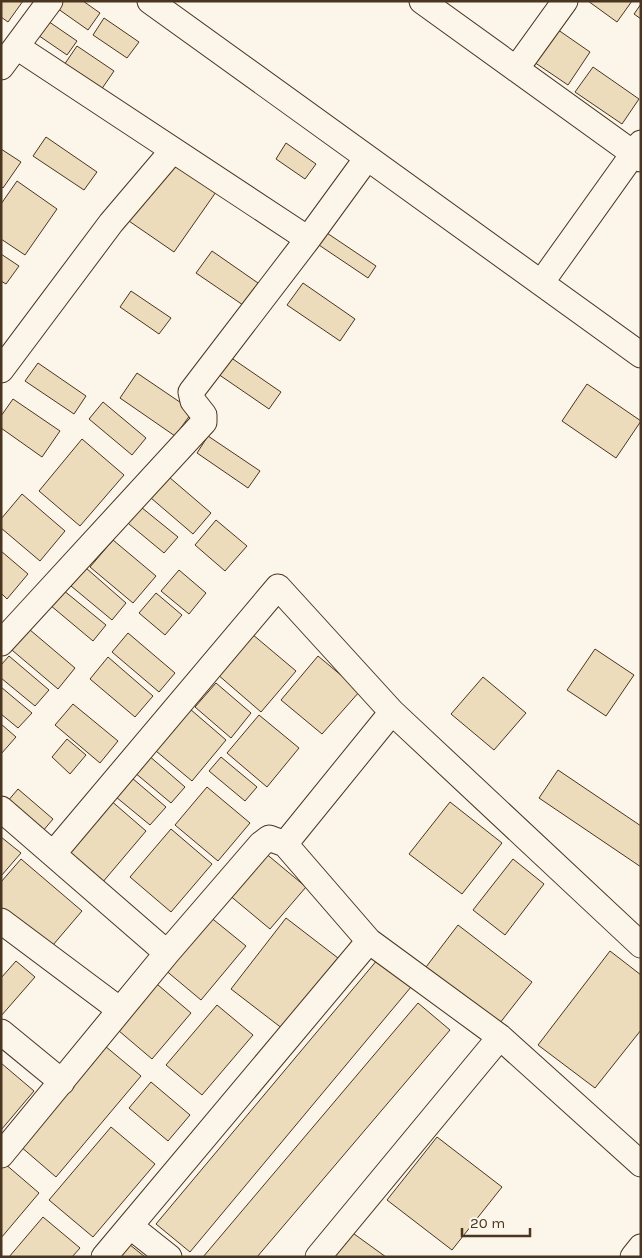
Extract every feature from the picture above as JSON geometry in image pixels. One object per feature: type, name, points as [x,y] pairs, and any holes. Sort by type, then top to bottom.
[{"type":"street","points":[[1,67],[50,1]]},
{"type":"street","points":[[150,1],[641,355]]},
{"type":"street","points":[[422,1],[516,69],[638,152],[541,283]]},
{"type":"street","points":[[516,69],[565,1]]},
{"type":"street","points":[[17,47],[308,239]]},
{"type":"street","points":[[1,370],[111,223],[173,150]]},
{"type":"street","points":[[1,643],[204,422],[204,415],[193,401],[191,392],[308,239],[367,158]]},
{"type":"street","points":[[53,854],[278,588],[392,712],[641,945]]},
{"type":"street","points":[[285,844],[392,712]]},
{"type":"street","points":[[1,809],[167,953]]},
{"type":"street","points":[[1,1155],[167,953],[261,844],[269,838],[285,844],[369,941],[500,1037],[641,1164]]},
{"type":"street","points":[[1,921],[120,1010]]},
{"type":"street","points":[[104,1257],[369,941]]},
{"type":"street","points":[[1,1032],[62,1082]]},
{"type":"street","points":[[318,1257],[500,1037]]},
{"type":"street","points":[[130,1226],[169,1257]]},
{"type":"street","points":[[634,1257],[641,1246]]},
{"type":"building","points":[[1,1],[23,1],[8,22],[1,17]]},
{"type":"building","points":[[57,1],[83,1],[100,13],[88,30],[54,6]]},
{"type":"building","points":[[588,1],[632,1],[617,22]]},
{"type":"building","points":[[641,4],[641,19],[634,14]]},
{"type":"building","points":[[42,17],[77,41],[67,55],[32,31]]},
{"type":"building","points":[[104,18],[139,42],[127,58],[93,35]]},
{"type":"building","points":[[551,25],[590,52],[568,85],[528,58]]},
{"type":"building","points":[[77,46],[114,71],[101,90],[64,65]]},
{"type":"building","points":[[593,67],[639,99],[622,124],[575,92]]},
{"type":"building","points":[[46,137],[97,172],[84,190],[33,156]]},
{"type":"building","points":[[286,143],[316,164],[305,179],[276,159]]},
{"type":"building","points":[[1,149],[21,162],[3,188],[1,186]]},
{"type":"building","points":[[168,159],[216,192],[174,252],[126,219]]},
{"type":"building","points":[[17,181],[57,209],[25,255],[1,239],[1,204]]},
{"type":"building","points":[[321,229],[376,266],[368,278],[313,241]]},
{"type":"building","points":[[212,251],[258,283],[243,305],[196,273]]},
{"type":"building","points":[[1,254],[19,266],[6,284],[1,281]]},
{"type":"building","points":[[303,283],[355,319],[340,341],[287,305]]},
{"type":"building","points":[[131,291],[171,318],[159,334],[120,307]]},
{"type":"building","points":[[230,357],[281,392],[269,409],[218,374]]},
{"type":"building","points":[[38,363],[86,396],[74,414],[25,381]]},
{"type":"building","points":[[137,373],[193,411],[175,436],[120,398]]},
{"type":"building","points":[[587,384],[641,421],[616,458],[562,421]]},
{"type":"building","points":[[13,399],[60,431],[42,457],[1,428],[1,416]]},
{"type":"building","points":[[103,402],[146,438],[132,455],[89,419]]},
{"type":"building","points":[[208,436],[260,471],[248,488],[197,453]]},
{"type":"building","points":[[82,439],[124,475],[80,526],[39,491]]},
{"type":"building","points":[[162,471],[211,513],[193,534],[144,492]]},
{"type":"building","points":[[22,494],[65,531],[40,561],[1,528],[1,519]]},
{"type":"building","points":[[136,503],[178,537],[164,553],[123,519]]},
{"type":"building","points":[[216,520],[247,546],[225,571],[195,545]]},
{"type":"building","points":[[113,540],[156,576],[133,603],[90,567]]},
{"type":"building","points":[[1,551],[28,574],[7,599],[1,593]]},
{"type":"building","points":[[86,568],[126,603],[112,620],[71,586]]},
{"type":"building","points":[[179,570],[206,593],[189,614],[161,591]]},
{"type":"building","points":[[63,590],[106,625],[93,641],[50,605]]},
{"type":"building","points":[[156,593],[182,615],[165,635],[139,613]]},
{"type":"building","points":[[23,624],[75,668],[58,689],[6,645]]},
{"type":"building","points":[[128,633],[175,673],[159,692],[112,652]]},
{"type":"building","points":[[252,634],[296,671],[261,712],[217,674]]},
{"type":"building","points":[[595,649],[634,675],[606,716],[567,690]]},
{"type":"building","points":[[9,656],[49,690],[35,706],[1,678],[1,665]]},
{"type":"building","points":[[318,656],[360,691],[322,734],[281,700]]},
{"type":"building","points":[[108,657],[153,696],[135,717],[90,679]]},
{"type":"building","points":[[483,677],[526,713],[494,750],[451,714]]},
{"type":"building","points":[[216,683],[251,713],[231,738],[195,707]]},
{"type":"building","points":[[1,687],[32,713],[18,728],[1,714]]},
{"type":"building","points":[[73,704],[118,741],[100,763],[55,725]]},
{"type":"building","points":[[190,709],[226,740],[192,781],[156,751]]},
{"type":"building","points":[[259,715],[299,748],[267,787],[227,753]]},
{"type":"building","points":[[1,724],[16,737],[1,754]]},
{"type":"building","points":[[67,739],[86,755],[70,774],[52,757]]},
{"type":"building","points":[[148,755],[185,787],[171,803],[134,772]]},
{"type":"building","points":[[221,757],[257,787],[245,801],[209,771]]},
{"type":"building","points":[[558,770],[641,826],[641,867],[539,798]]},
{"type":"building","points":[[132,778],[166,807],[150,825],[116,797]]},
{"type":"building","points":[[207,787],[250,823],[218,861],[175,825]]},
{"type":"building","points":[[18,789],[53,819],[42,832],[7,802]]},
{"type":"building","points":[[109,799],[146,831],[102,883],[65,851]]},
{"type":"building","points":[[450,802],[502,843],[462,894],[409,854]]},
{"type":"building","points":[[171,829],[212,864],[171,912],[130,877]]},
{"type":"building","points":[[1,837],[21,853],[1,876]]},
{"type":"building","points":[[264,852],[306,887],[270,929],[228,894]]},
{"type":"building","points":[[21,859],[82,911],[47,952],[1,914],[1,882]]},
{"type":"building","points":[[513,859],[544,884],[505,935],[473,910]]},
{"type":"building","points":[[209,916],[246,946],[201,1000],[164,969]]},
{"type":"building","points":[[286,918],[338,958],[283,1029],[231,989]]},
{"type":"building","points":[[458,925],[532,982],[496,1028],[423,971]]},
{"type":"building","points":[[610,951],[641,975],[641,1030],[595,1088],[538,1045]]},
{"type":"building","points":[[378,959],[411,987],[190,1252],[156,1224]]},
{"type":"building","points":[[16,961],[35,977],[1,1016],[1,978]]},
{"type":"building","points":[[151,979],[191,1013],[152,1059],[112,1025]]},
{"type":"building","points":[[418,1003],[450,1030],[257,1257],[203,1257]]},
{"type":"building","points":[[217,1005],[253,1035],[202,1095],[166,1065]]},
{"type":"building","points":[[105,1046],[141,1076],[56,1177],[20,1146]]},
{"type":"building","points":[[1,1063],[34,1091],[1,1130]]},
{"type":"building","points":[[151,1082],[190,1115],[168,1141],[129,1108]]},
{"type":"building","points":[[111,1127],[155,1164],[93,1237],[49,1200]]},
{"type":"building","points":[[437,1137],[502,1187],[452,1250],[387,1200]]},
{"type":"building","points":[[4,1163],[39,1193],[1,1238],[1,1166]]},
{"type":"building","points":[[43,1217],[80,1248],[72,1257],[9,1257]]},
{"type":"building","points":[[350,1231],[386,1257],[330,1257]]},
{"type":"building","points":[[124,1240],[145,1257],[111,1257]]}]
